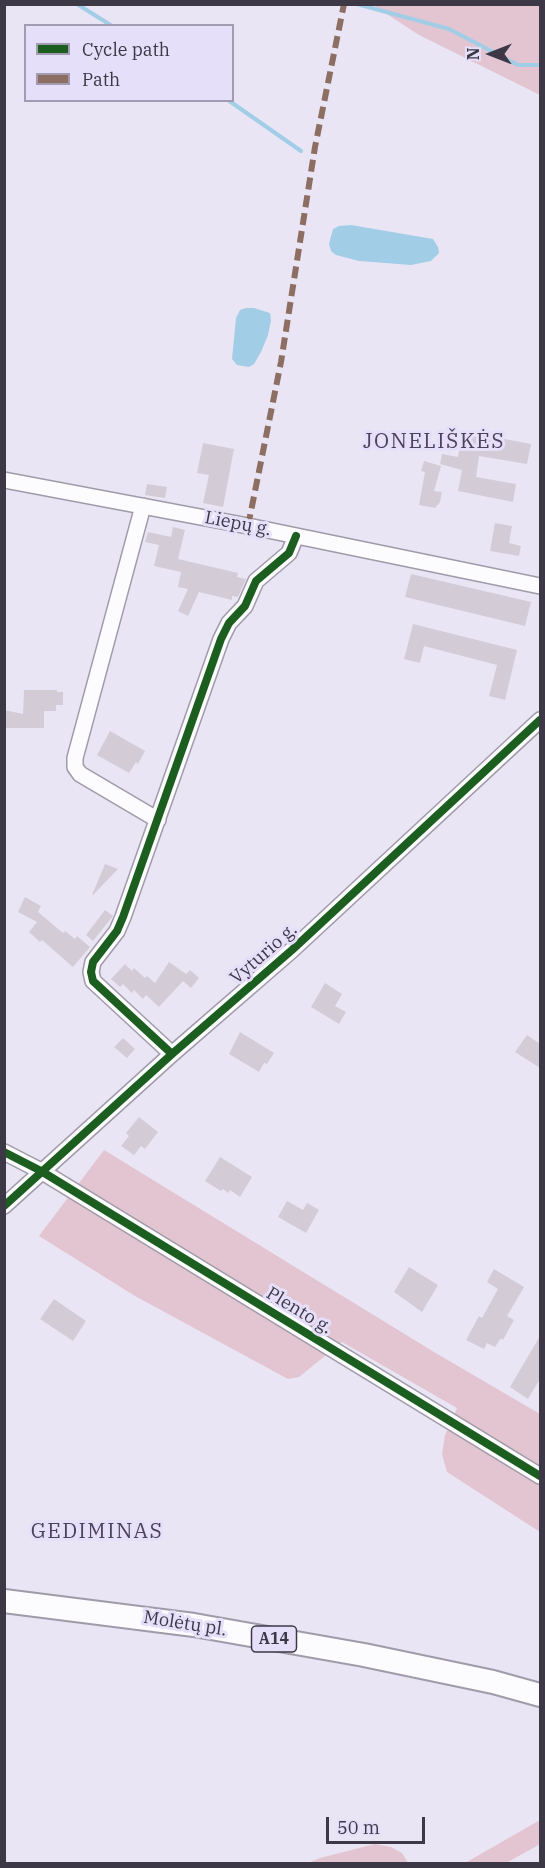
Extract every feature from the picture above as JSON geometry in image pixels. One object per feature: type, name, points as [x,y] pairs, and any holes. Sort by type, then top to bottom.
[{"type":"highway","name":"Molėtų pl.","points":[[4,1601],[68,1607],[217,1629],[364,1655],[493,1682],[540,1695]]},
{"type":"street","name":"Liepų g.","points":[[4,480],[540,586]]},
{"type":"street","points":[[143,506],[75,758],[75,767],[80,774],[158,820]]},
{"type":"street","points":[[172,1054],[93,981],[91,972],[93,962],[117,931],[221,639],[229,623],[245,606],[256,582],[289,553],[296,536]]},
{"type":"street","name":"Vyturio g.","points":[[4,1206],[172,1054],[292,950],[540,720]]},
{"type":"street","name":"Plento g.","points":[[4,1152],[41,1172],[540,1476]]},
{"type":"shaded area","points":[[373,5],[540,5],[540,95],[419,35]]},
{"type":"shaded area","points":[[104,1150],[434,1352],[540,1414],[540,1532],[447,1472],[442,1454],[445,1435],[457,1408],[342,1342],[299,1377],[288,1379],[135,1296],[39,1236]]},
{"type":"shaded area","points":[[540,1820],[540,1844],[535,1847],[506,1863],[465,1863]]},
{"type":"shaded area","points":[[375,1844],[391,1847],[402,1853],[408,1863],[308,1863],[320,1858]]},
{"type":"water","points":[[351,225],[433,239],[439,253],[431,261],[411,265],[359,261],[336,255],[331,251],[329,244],[333,229]]},
{"type":"water","points":[[246,308],[270,313],[271,320],[261,352],[254,364],[249,367],[237,365],[232,359],[236,318],[240,310]]},
{"type":"building","points":[[462,431],[531,444],[527,464],[479,456],[476,477],[516,484],[513,502],[458,491],[462,470],[440,464],[442,454],[458,457]]},
{"type":"building","points":[[203,443],[234,449],[223,507],[203,503],[209,475],[197,473]]},
{"type":"building","points":[[424,461],[441,466],[434,491],[442,492],[440,502],[435,508],[419,505],[425,472],[421,471]]},
{"type":"building","points":[[147,484],[167,487],[165,498],[145,495]]},
{"type":"building","points":[[495,523],[512,526],[509,543],[521,546],[519,556],[490,551]]},
{"type":"building","points":[[173,527],[185,530],[178,559],[238,573],[237,577],[246,579],[238,597],[232,596],[232,600],[199,592],[188,616],[178,611],[188,589],[178,587],[181,572],[154,566],[159,545],[145,542],[148,532],[171,537]]},
{"type":"building","points":[[411,574],[531,602],[525,626],[405,597]]},
{"type":"building","points":[[413,624],[517,650],[505,700],[489,696],[497,665],[424,646],[420,663],[404,659]]},
{"type":"building","points":[[24,690],[63,692],[63,705],[56,705],[56,711],[44,711],[44,728],[4,728],[4,710],[23,714]]},
{"type":"building","points":[[110,731],[145,751],[138,764],[136,762],[129,773],[97,755]]},
{"type":"building","points":[[105,864],[118,869],[92,895]]},
{"type":"building","points":[[25,897],[41,906],[38,912],[63,933],[65,931],[75,939],[77,936],[90,947],[73,967],[42,940],[40,942],[29,932],[37,922],[18,912]]},
{"type":"building","points":[[105,910],[113,916],[93,941],[86,935]]},
{"type":"building","points":[[169,962],[186,974],[190,970],[199,978],[191,988],[183,981],[159,1007],[146,995],[143,999],[134,990],[132,993],[123,984],[120,987],[111,979],[125,964],[132,971],[134,968],[155,983]]},
{"type":"building","points":[[325,983],[342,994],[335,1006],[346,1012],[339,1024],[311,1007]]},
{"type":"building","points":[[240,1032],[274,1053],[259,1072],[229,1054]]},
{"type":"building","points":[[527,1035],[540,1044],[540,1068],[515,1052]]},
{"type":"building","points":[[123,1038],[135,1049],[127,1058],[114,1047]]},
{"type":"building","points":[[139,1117],[158,1132],[145,1149],[141,1146],[134,1155],[121,1146],[129,1136],[126,1133]]},
{"type":"building","points":[[220,1157],[252,1177],[240,1197],[230,1190],[228,1193],[223,1189],[221,1191],[205,1181]]},
{"type":"building","points":[[287,1201],[303,1210],[307,1203],[319,1210],[306,1233],[278,1217]]},
{"type":"building","points":[[409,1267],[438,1285],[422,1312],[394,1292]]},
{"type":"building","points":[[494,1269],[524,1287],[507,1316],[514,1320],[503,1340],[501,1338],[495,1347],[487,1343],[484,1349],[466,1340],[479,1316],[482,1318],[498,1289],[487,1282]]},
{"type":"building","points":[[54,1299],[86,1321],[73,1341],[40,1319]]},
{"type":"building","points":[[540,1336],[540,1379],[528,1399],[510,1387]]},
{"type":"waterway","points":[[77,4],[109,24]]},
{"type":"waterway","points":[[357,4],[449,29],[518,65],[540,65]]},
{"type":"waterway","points":[[231,102],[301,151]]},
{"type":"marked path","points":[[248,526],[281,362],[315,147],[344,4]]},
{"type":"cycle path","points":[[172,1054],[93,981],[91,972],[93,962],[117,931],[123,917],[221,639],[229,623],[245,606],[256,581],[289,553],[296,536]]},
{"type":"cycle path","points":[[4,1206],[172,1054],[292,950],[540,720]]},
{"type":"cycle path","points":[[4,1152],[41,1171],[540,1476]]},
{"type":"district","name":"JONELIŠKĖS","points":[[434,442]]},
{"type":"district","name":"GEDIMINAS","points":[[97,1532]]}]
